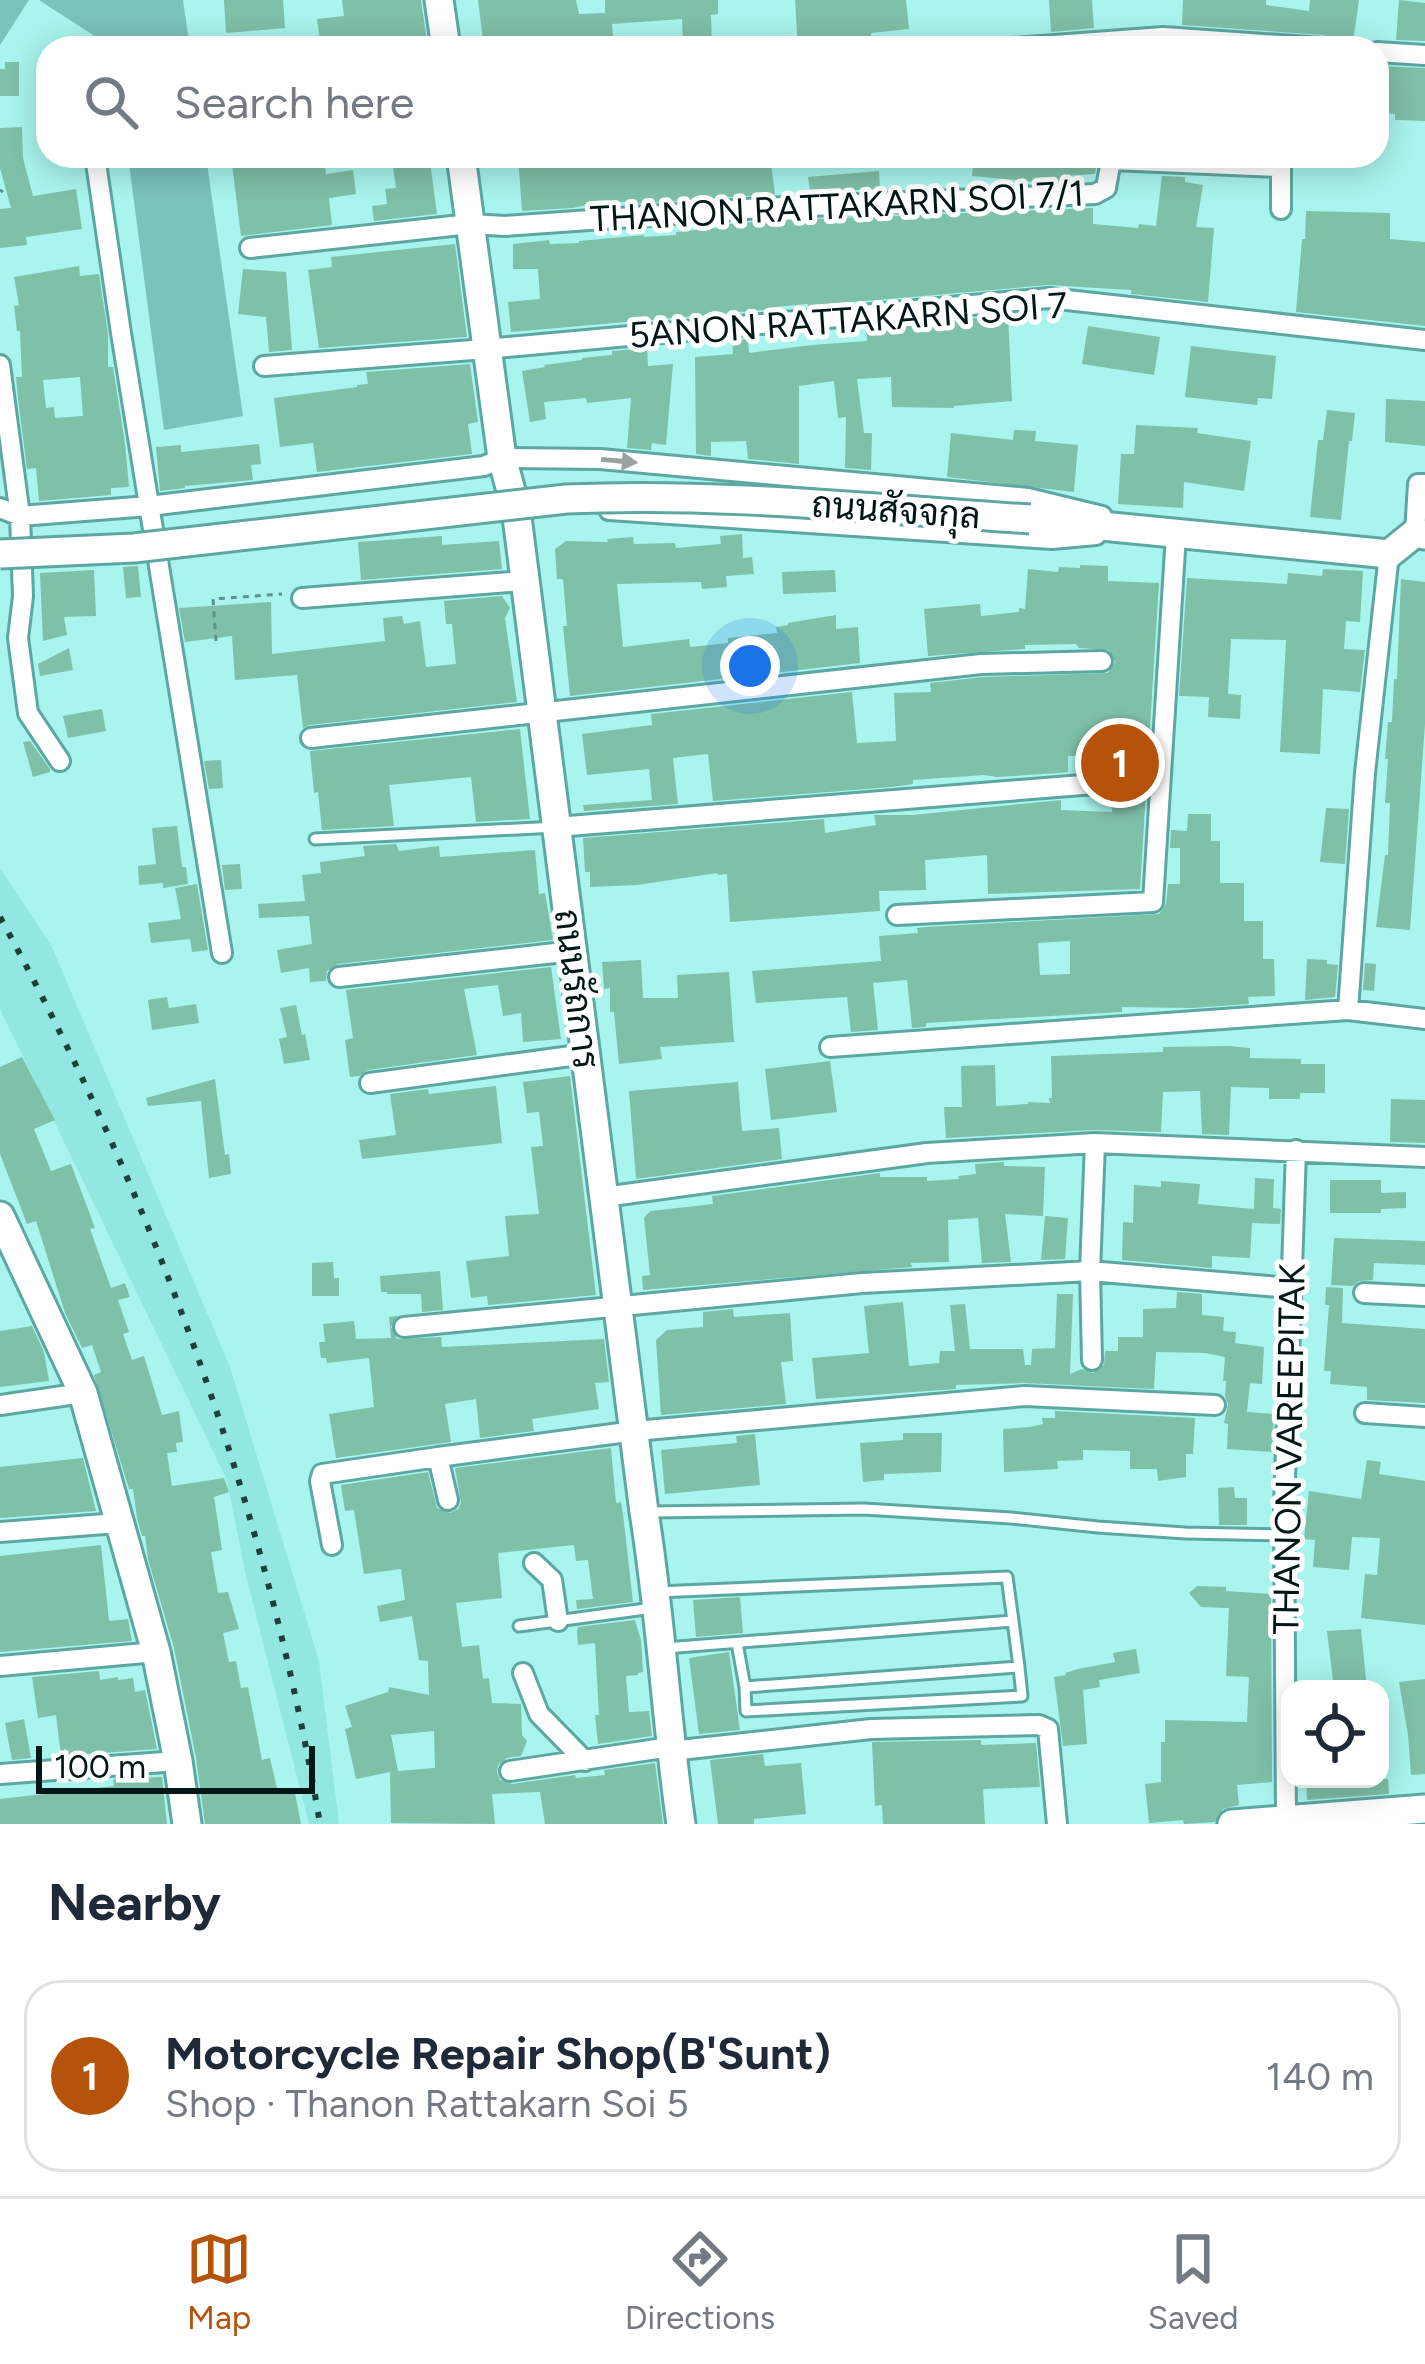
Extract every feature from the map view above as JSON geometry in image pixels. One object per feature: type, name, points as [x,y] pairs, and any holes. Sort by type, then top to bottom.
[{"type":"street","points":[[439,0],[444,36]]},
{"type":"street","points":[[1389,53],[1425,55]]},
{"type":"street","points":[[97,168],[222,953]]},
{"type":"street","name":"ถนนรัถการ","points":[[463,168],[502,458],[516,509],[658,1600],[681,1824]]},
{"type":"street","name":"THANON RATTAKARN SOI 7/1","points":[[470,224],[505,226],[760,208],[1096,194],[1106,188],[1110,168]]},
{"type":"street","name":"THANON RATTAKARN SOI 7/1","points":[[1281,168],[1281,208]]},
{"type":"street","points":[[250,248],[470,224]]},
{"type":"street","name":"5ANON RATTAKARN SOI 7","points":[[264,366],[1048,298],[1425,340]]},
{"type":"street","points":[[0,365],[20,516],[23,596],[18,638],[28,713],[60,761]]},
{"type":"street","name":"ถนนสัจจกุล","points":[[0,508],[20,516],[149,506],[484,466],[502,458],[600,459],[1028,498],[1165,532]]},
{"type":"street","points":[[1348,1010],[1365,773],[1389,554],[1420,534],[1418,484],[1425,484]]},
{"type":"street","name":"ถนนสัจจกุล","points":[[0,554],[134,548],[625,496],[1030,519],[1389,554]]},
{"type":"street","name":"ถนนสัจจกุล","points":[[516,509],[607,509],[1052,539],[1165,532]]},
{"type":"street","points":[[897,915],[1153,902],[1165,532]]},
{"type":"street","points":[[302,598],[523,581]]},
{"type":"street","points":[[311,737],[981,664],[1102,661]]},
{"type":"street","points":[[556,827],[1095,784]]},
{"type":"street","points":[[339,976],[573,951]]},
{"type":"street","points":[[830,1047],[1348,1010],[1425,1019]]},
{"type":"street","points":[[370,1083],[586,1054]]},
{"type":"street","points":[[604,1197],[927,1154],[1094,1143],[1425,1157]]},
{"type":"street","points":[[1092,1360],[1094,1143]]},
{"type":"street","name":"THANON VAREEPITAK","points":[[1286,1820],[1285,1535],[1296,1150]]},
{"type":"street","points":[[0,1216],[9,1258],[83,1393],[156,1652],[187,1824]]},
{"type":"street","points":[[404,1327],[862,1283],[1090,1271],[1292,1288]]},
{"type":"street","points":[[1364,1293],[1425,1296]]},
{"type":"street","points":[[0,1405],[83,1393]]},
{"type":"street","points":[[332,1545],[322,1474],[634,1431],[1025,1396],[1216,1405]]},
{"type":"street","points":[[1365,1414],[1425,1417]]},
{"type":"street","points":[[438,1457],[448,1500]]},
{"type":"street","points":[[0,1532],[118,1523]]},
{"type":"street","points":[[534,1563],[552,1580],[558,1621]]},
{"type":"street","points":[[0,1666],[156,1652]]},
{"type":"street","points":[[523,1672],[539,1714],[585,1760]]},
{"type":"street","points":[[510,1771],[872,1729],[1039,1725],[1048,1729],[1057,1824]]},
{"type":"street","points":[[0,1774],[178,1761]]},
{"type":"street","points":[[1232,1824],[1425,1809]]},
{"type":"lane","points":[[315,839],[556,827]]},
{"type":"lane","points":[[644,1512],[864,1509],[1185,1533],[1285,1535]]},
{"type":"lane","points":[[520,1626],[658,1600],[1007,1577],[1022,1696],[746,1711],[737,1643]]},
{"type":"lane","points":[[662,1648],[1013,1621]]},
{"type":"lane","points":[[745,1687],[1019,1667]]},
{"type":"path","points":[[216,640],[212,598],[281,594],[302,598]]},
{"type":"shaded area","points":[[0,0],[29,0],[0,45]]},
{"type":"shaded area","points":[[39,0],[183,0],[188,36],[94,36]]},
{"type":"shaded area","points":[[130,168],[208,168],[243,416],[164,430]]},
{"type":"shaded area","points":[[0,868],[52,947],[230,1367],[319,1661],[339,1824],[309,1824],[246,1576],[227,1480],[0,1009]]},
{"type":"building","points":[[224,0],[283,0],[285,28],[226,33]]},
{"type":"building","points":[[342,0],[421,0],[426,36],[319,36],[317,19],[344,16]]},
{"type":"building","points":[[478,0],[576,0],[579,14],[605,13],[605,0],[718,0],[718,14],[711,15],[712,36],[683,36],[682,19],[612,24],[613,36],[482,36]]},
{"type":"building","points":[[795,0],[906,0],[909,29],[871,36],[797,36]]},
{"type":"building","points":[[1049,0],[1092,0],[1094,28],[1051,32]]},
{"type":"building","points":[[1183,0],[1266,0],[1266,5],[1309,11],[1310,0],[1359,0],[1354,36],[1182,25]]},
{"type":"building","points":[[1399,0],[1425,3],[1425,41],[1396,40]]},
{"type":"building","points":[[5,62],[19,62],[19,96],[0,96],[0,69],[5,69]]},
{"type":"building","points":[[1389,66],[1425,68],[1425,121],[1395,120],[1395,114],[1389,114]]},
{"type":"building","points":[[22,127],[23,158],[33,196],[76,189],[82,229],[26,237],[27,245],[0,248],[0,209],[11,208],[0,168],[0,128]]},
{"type":"building","points":[[232,168],[325,168],[326,174],[353,170],[356,194],[329,198],[332,225],[241,236]]},
{"type":"building","points":[[393,168],[431,168],[437,214],[374,221],[372,206],[387,204],[385,189],[396,188]]},
{"type":"building","points":[[519,168],[772,168],[775,194],[603,202],[522,211]]},
{"type":"building","points":[[973,168],[1096,168],[1095,174],[1066,176],[1066,182],[972,176]]},
{"type":"building","points":[[879,171],[880,189],[810,192],[808,177]]},
{"type":"building","points":[[1162,176],[1185,177],[1185,182],[1203,185],[1196,227],[1214,228],[1208,302],[1131,294],[1131,290],[1048,285],[511,332],[508,302],[540,299],[538,269],[513,269],[513,244],[676,235],[761,221],[1093,208],[1093,224],[1138,228],[1139,224],[1156,226]]},
{"type":"building","points":[[1306,211],[1390,213],[1390,239],[1425,242],[1425,326],[1296,312]]},
{"type":"building","points":[[455,244],[467,337],[319,348],[308,270],[332,267],[331,257]]},
{"type":"building","points":[[79,266],[80,276],[99,274],[108,367],[113,367],[129,487],[111,488],[111,495],[39,501],[36,468],[27,469],[18,399],[16,377],[22,377],[14,277]],"holes":[[[80,377],[83,416],[55,418],[54,407],[46,408],[43,380]]]},
{"type":"building","points":[[243,269],[286,272],[292,350],[269,352],[266,317],[238,314]]},
{"type":"building","points":[[1008,315],[1012,401],[954,408],[892,407],[891,377],[857,379],[864,433],[872,433],[871,470],[845,468],[846,417],[838,418],[834,381],[799,386],[799,464],[748,459],[746,441],[711,442],[711,456],[696,454],[695,357],[733,354],[732,340],[748,339],[749,353],[867,341],[866,328]]},
{"type":"building","points":[[1088,326],[1160,337],[1154,375],[1082,364]]},
{"type":"building","points":[[1191,346],[1276,356],[1272,399],[1258,398],[1257,405],[1185,397]]},
{"type":"building","points":[[647,348],[648,366],[673,364],[666,445],[652,443],[651,450],[627,448],[631,398],[544,402],[546,419],[530,422],[522,371]]},
{"type":"building","points":[[470,364],[478,422],[468,424],[472,454],[317,472],[313,443],[280,447],[274,398],[368,384],[366,372]]},
{"type":"building","points":[[1386,399],[1425,401],[1425,446],[1385,442]]},
{"type":"building","points":[[1327,410],[1355,413],[1341,520],[1310,517],[1318,440],[1323,440]]},
{"type":"building","points":[[1136,425],[1198,428],[1197,433],[1251,441],[1244,491],[1184,482],[1183,508],[1118,504],[1121,454],[1134,454]]},
{"type":"building","points":[[1014,430],[1036,431],[1035,441],[1078,445],[1074,492],[947,477],[951,433],[1013,440]]},
{"type":"building","points":[[259,444],[261,464],[251,465],[253,480],[160,491],[156,447],[181,445],[181,452]]},
{"type":"building","points":[[742,534],[743,558],[752,557],[754,574],[726,576],[727,587],[702,589],[701,582],[617,584],[623,647],[689,639],[690,647],[728,643],[728,638],[777,633],[776,627],[788,623],[836,615],[836,629],[858,627],[860,663],[570,696],[563,579],[557,579],[555,549],[566,541],[633,537],[634,544],[675,543],[676,548],[721,544],[720,536]]},
{"type":"building","points":[[442,536],[442,545],[499,541],[502,569],[361,580],[358,542]]},
{"type":"building","points":[[138,566],[141,597],[126,598],[123,567]]},
{"type":"building","points":[[1108,566],[1108,581],[1159,583],[1140,889],[988,894],[987,855],[925,860],[926,890],[879,891],[880,911],[730,922],[727,874],[590,887],[583,838],[824,819],[825,833],[876,825],[874,815],[1061,800],[1061,810],[1112,812],[1114,769],[1107,768],[1108,756],[1068,756],[1068,772],[913,780],[913,784],[892,787],[713,801],[708,754],[673,758],[678,804],[584,811],[583,805],[652,800],[649,769],[587,775],[582,734],[652,725],[651,714],[852,692],[857,743],[896,741],[894,693],[931,692],[930,683],[982,677],[1108,673],[1115,662],[1109,650],[1076,644],[928,656],[924,609],[980,604],[981,616],[1019,612],[1025,609],[1028,569],[1058,572],[1059,567]]},
{"type":"building","points":[[1323,569],[1363,571],[1360,622],[1346,621],[1344,649],[1365,650],[1360,692],[1323,689],[1320,754],[1280,752],[1286,640],[1231,639],[1228,694],[1241,695],[1240,719],[1208,717],[1209,697],[1179,696],[1187,578],[1287,584],[1288,573],[1322,576]]},
{"type":"building","points":[[94,570],[96,616],[64,617],[67,635],[43,641],[40,573]]},
{"type":"building","points":[[835,570],[836,592],[783,594],[782,572]]},
{"type":"building","points":[[1401,579],[1425,582],[1425,724],[1410,930],[1376,927],[1388,855],[1390,803],[1385,803],[1385,759],[1397,679]]},
{"type":"building","points":[[502,596],[510,608],[505,618],[517,702],[303,728],[297,675],[235,680],[232,636],[185,642],[179,608],[271,602],[272,654],[385,641],[383,618],[402,616],[404,624],[420,621],[426,667],[456,664],[444,601]]},
{"type":"building","points":[[69,648],[73,670],[40,676],[38,664]]},
{"type":"building","points":[[102,709],[106,731],[68,738],[63,716]]},
{"type":"building","points":[[520,729],[530,819],[476,822],[471,777],[389,785],[394,826],[322,830],[310,751]]},
{"type":"building","points":[[30,741],[50,772],[33,777],[23,742]]},
{"type":"building","points":[[221,760],[223,788],[209,789],[204,761]]},
{"type":"building","points":[[1326,808],[1349,809],[1345,864],[1320,862]]},
{"type":"building","points":[[1188,814],[1211,814],[1211,841],[1220,841],[1220,883],[1244,883],[1244,921],[1263,921],[1263,959],[1274,959],[1275,996],[1248,997],[1249,1004],[1122,1007],[1122,1012],[926,1023],[926,1027],[912,1028],[907,980],[873,983],[878,1030],[851,1032],[847,997],[756,1003],[752,971],[881,961],[879,936],[918,933],[917,928],[925,927],[1159,914],[1166,904],[1168,884],[1180,884],[1180,848],[1170,848],[1171,830],[1187,831]],"holes":[[[1070,941],[1070,974],[1040,975],[1038,943]]]},
{"type":"building","points":[[177,826],[188,884],[139,885],[138,866],[156,864],[152,828]]},
{"type":"building","points":[[396,844],[399,851],[439,846],[440,857],[535,850],[539,894],[545,893],[553,940],[338,964],[327,971],[326,981],[310,982],[309,968],[281,973],[277,950],[312,944],[309,916],[259,918],[258,904],[305,901],[302,875],[321,873],[320,862],[365,856],[363,846]]},
{"type":"building","points":[[240,864],[242,889],[225,890],[222,865]]},
{"type":"building","points":[[197,884],[208,950],[192,952],[190,939],[151,943],[148,923],[181,919],[175,888]]},
{"type":"building","points":[[1307,959],[1338,965],[1335,997],[1305,1000]]},
{"type":"building","points":[[641,960],[643,998],[678,998],[677,975],[729,972],[734,1042],[660,1047],[662,1059],[619,1064],[610,988],[604,989],[602,962]]},
{"type":"building","points":[[1365,963],[1376,964],[1374,991],[1363,990]]},
{"type":"building","points":[[551,967],[561,1039],[523,1042],[521,1013],[503,1016],[498,985],[464,989],[477,1055],[368,1070],[350,1077],[345,1040],[353,1038],[346,990]]},
{"type":"building","points":[[167,997],[169,1008],[196,1004],[199,1023],[152,1030],[148,1000]]},
{"type":"building","points":[[296,1005],[310,1060],[284,1064],[279,1039],[287,1037],[280,1008]]},
{"type":"building","points":[[1250,1048],[1250,1058],[1325,1064],[1325,1093],[1269,1099],[1269,1088],[1231,1087],[1229,1135],[1202,1134],[1200,1091],[1163,1092],[1161,1132],[1094,1130],[946,1138],[944,1107],[962,1107],[961,1066],[995,1065],[996,1106],[1050,1103],[1051,1056]]},
{"type":"building","points":[[22,1057],[55,1120],[34,1129],[51,1171],[71,1164],[111,1288],[125,1283],[130,1297],[118,1300],[132,1360],[144,1356],[162,1415],[179,1411],[183,1442],[176,1443],[177,1452],[167,1453],[172,1486],[224,1478],[229,1492],[214,1497],[222,1550],[211,1552],[218,1593],[228,1592],[239,1629],[223,1633],[229,1662],[236,1661],[241,1688],[248,1687],[262,1760],[270,1758],[278,1793],[294,1788],[301,1824],[205,1824],[174,1648],[133,1489],[129,1489],[94,1375],[101,1372],[92,1345],[82,1348],[65,1313],[36,1221],[27,1224],[0,1154],[0,1067]]},
{"type":"building","points":[[830,1061],[837,1112],[771,1120],[765,1069]]},
{"type":"building","points":[[570,1076],[596,1295],[488,1305],[487,1296],[471,1298],[466,1261],[509,1256],[505,1216],[539,1214],[531,1147],[543,1146],[539,1112],[527,1113],[523,1082]]},
{"type":"building","points":[[215,1079],[231,1174],[209,1178],[201,1101],[148,1106],[146,1098]]},
{"type":"building","points":[[738,1082],[742,1131],[779,1128],[782,1159],[636,1179],[629,1091]]},
{"type":"building","points":[[496,1086],[502,1143],[362,1159],[359,1140],[396,1135],[390,1094]]},
{"type":"building","points":[[1391,1099],[1425,1100],[1425,1143],[1390,1142]]},
{"type":"building","points":[[1004,1162],[1004,1166],[1045,1167],[1043,1216],[1005,1214],[1011,1262],[982,1263],[978,1218],[948,1220],[949,1262],[643,1290],[642,1276],[650,1275],[644,1218],[650,1211],[713,1204],[712,1196],[880,1173],[880,1177],[927,1177],[927,1181],[959,1179],[976,1174],[975,1164]]},
{"type":"building","points":[[1255,1178],[1274,1179],[1273,1208],[1281,1209],[1280,1224],[1252,1223],[1250,1258],[1212,1256],[1212,1268],[1122,1260],[1123,1222],[1133,1223],[1134,1185],[1200,1184],[1198,1204],[1254,1209]]},
{"type":"building","points":[[1330,1180],[1381,1180],[1381,1193],[1406,1192],[1406,1208],[1330,1213]]},
{"type":"building","points":[[1045,1216],[1068,1218],[1065,1259],[1041,1260]]},
{"type":"building","points":[[1334,1238],[1425,1241],[1425,1265],[1374,1263],[1373,1280],[1331,1285]]},
{"type":"building","points":[[333,1262],[339,1296],[312,1296],[312,1263]]},
{"type":"building","points":[[440,1271],[443,1310],[422,1312],[421,1294],[381,1292],[380,1276]]},
{"type":"building","points":[[1326,1287],[1343,1288],[1342,1323],[1425,1329],[1425,1403],[1367,1400],[1367,1387],[1330,1384],[1331,1371],[1324,1371]]},
{"type":"building","points":[[1177,1292],[1202,1294],[1202,1315],[1224,1317],[1223,1331],[1236,1332],[1235,1343],[1264,1347],[1262,1384],[1250,1383],[1247,1412],[1274,1414],[1272,1452],[1227,1449],[1225,1357],[1206,1353],[1156,1352],[1154,1389],[956,1385],[956,1389],[816,1399],[812,1358],[869,1353],[864,1306],[903,1302],[909,1366],[939,1363],[940,1351],[955,1351],[950,1305],[965,1304],[970,1349],[1023,1349],[1025,1365],[1031,1365],[1032,1349],[1055,1348],[1057,1294],[1073,1294],[1070,1374],[1082,1369],[1093,1373],[1104,1365],[1105,1351],[1118,1351],[1118,1337],[1143,1337],[1143,1309],[1176,1308]]},
{"type":"building","points":[[733,1309],[734,1317],[790,1313],[793,1361],[781,1362],[786,1404],[661,1415],[656,1340],[667,1330],[703,1327],[703,1312]]},
{"type":"building","points":[[397,1316],[391,1327],[397,1339],[441,1337],[442,1347],[604,1339],[609,1382],[595,1383],[599,1409],[532,1419],[534,1431],[480,1438],[476,1399],[445,1404],[451,1442],[336,1458],[329,1414],[374,1407],[369,1358],[327,1363],[321,1358],[319,1342],[325,1342],[323,1324],[354,1321],[356,1339],[391,1338],[389,1317]]},
{"type":"building","points":[[32,1326],[44,1352],[49,1381],[0,1387],[0,1331]]},
{"type":"building","points":[[1055,1411],[1195,1418],[1186,1477],[1158,1481],[1157,1469],[1130,1469],[1130,1451],[1083,1450],[1083,1460],[1057,1461],[1058,1469],[1004,1472],[1003,1429],[1043,1424],[1042,1418],[1055,1418]]},
{"type":"building","points":[[903,1433],[942,1433],[941,1472],[884,1474],[884,1480],[863,1482],[860,1443],[903,1440]]},
{"type":"building","points":[[755,1434],[760,1485],[665,1494],[661,1450],[737,1443],[736,1436]]},
{"type":"building","points":[[611,1448],[633,1602],[577,1609],[576,1600],[593,1599],[588,1560],[576,1561],[574,1545],[498,1553],[502,1598],[456,1603],[462,1647],[479,1645],[492,1703],[521,1704],[522,1735],[527,1741],[521,1756],[498,1765],[500,1780],[512,1784],[605,1775],[604,1770],[655,1763],[663,1824],[545,1824],[540,1792],[492,1794],[495,1824],[391,1823],[390,1772],[356,1779],[345,1729],[352,1727],[345,1706],[388,1692],[389,1687],[429,1695],[428,1661],[419,1660],[412,1616],[380,1622],[377,1606],[405,1600],[401,1569],[364,1574],[354,1510],[345,1511],[341,1485],[428,1472],[437,1508],[450,1513],[461,1503],[455,1468]],"holes":[[[434,1731],[435,1768],[398,1771],[391,1735]]]},
{"type":"building","points":[[83,1458],[96,1511],[0,1518],[0,1467]]},
{"type":"building","points":[[1367,1460],[1381,1462],[1379,1474],[1425,1481],[1425,1625],[1361,1618],[1365,1574],[1377,1575],[1380,1538],[1352,1537],[1349,1570],[1313,1567],[1315,1540],[1304,1539],[1309,1491],[1361,1499]]},
{"type":"building","points":[[1234,1487],[1235,1498],[1247,1498],[1247,1525],[1219,1525],[1218,1488]]},
{"type":"building","points":[[101,1545],[109,1621],[128,1619],[132,1641],[0,1652],[0,1556]]},
{"type":"building","points":[[1197,1586],[1271,1594],[1272,1782],[1237,1785],[1239,1805],[1223,1809],[1215,1822],[1149,1823],[1145,1784],[1161,1782],[1165,1720],[1247,1722],[1249,1677],[1226,1676],[1229,1608],[1201,1607],[1189,1593]]},
{"type":"building","points":[[740,1597],[743,1633],[696,1637],[693,1600]]},
{"type":"building","points":[[635,1620],[643,1672],[626,1676],[629,1712],[649,1711],[652,1736],[598,1744],[595,1643],[578,1645],[578,1627]]},
{"type":"building","points":[[1361,1629],[1366,1680],[1333,1680],[1327,1631]]},
{"type":"building","points":[[1136,1649],[1140,1673],[1099,1680],[1100,1687],[1083,1690],[1087,1744],[1063,1746],[1054,1677],[1115,1662],[1113,1653]]},
{"type":"building","points":[[729,1652],[740,1730],[699,1734],[689,1658]]},
{"type":"building","points":[[99,1671],[100,1680],[133,1678],[135,1692],[145,1690],[157,1749],[61,1756],[56,1715],[38,1718],[32,1677]]},
{"type":"building","points":[[1425,1679],[1425,1774],[1411,1775],[1399,1682]]},
{"type":"building","points":[[24,1719],[31,1758],[12,1760],[5,1723]]},
{"type":"building","points":[[981,1740],[981,1745],[1036,1743],[1040,1787],[983,1789],[985,1824],[883,1824],[882,1805],[875,1806],[872,1742]]},
{"type":"building","points":[[763,1754],[765,1766],[801,1763],[806,1814],[754,1819],[754,1824],[718,1824],[710,1760]]},
{"type":"building","points":[[162,1777],[167,1824],[0,1824],[0,1799],[114,1786],[113,1779]]},
{"type":"building","points":[[1306,1788],[1389,1788],[1389,1794],[1307,1800]]},
{"type":"railway","points":[[0,917],[108,1133],[198,1357],[269,1588],[320,1824]]},
{"type":"place","name":"Motorcycle Repair Shop(B'Sunt)","points":[[1120,763]]}]
